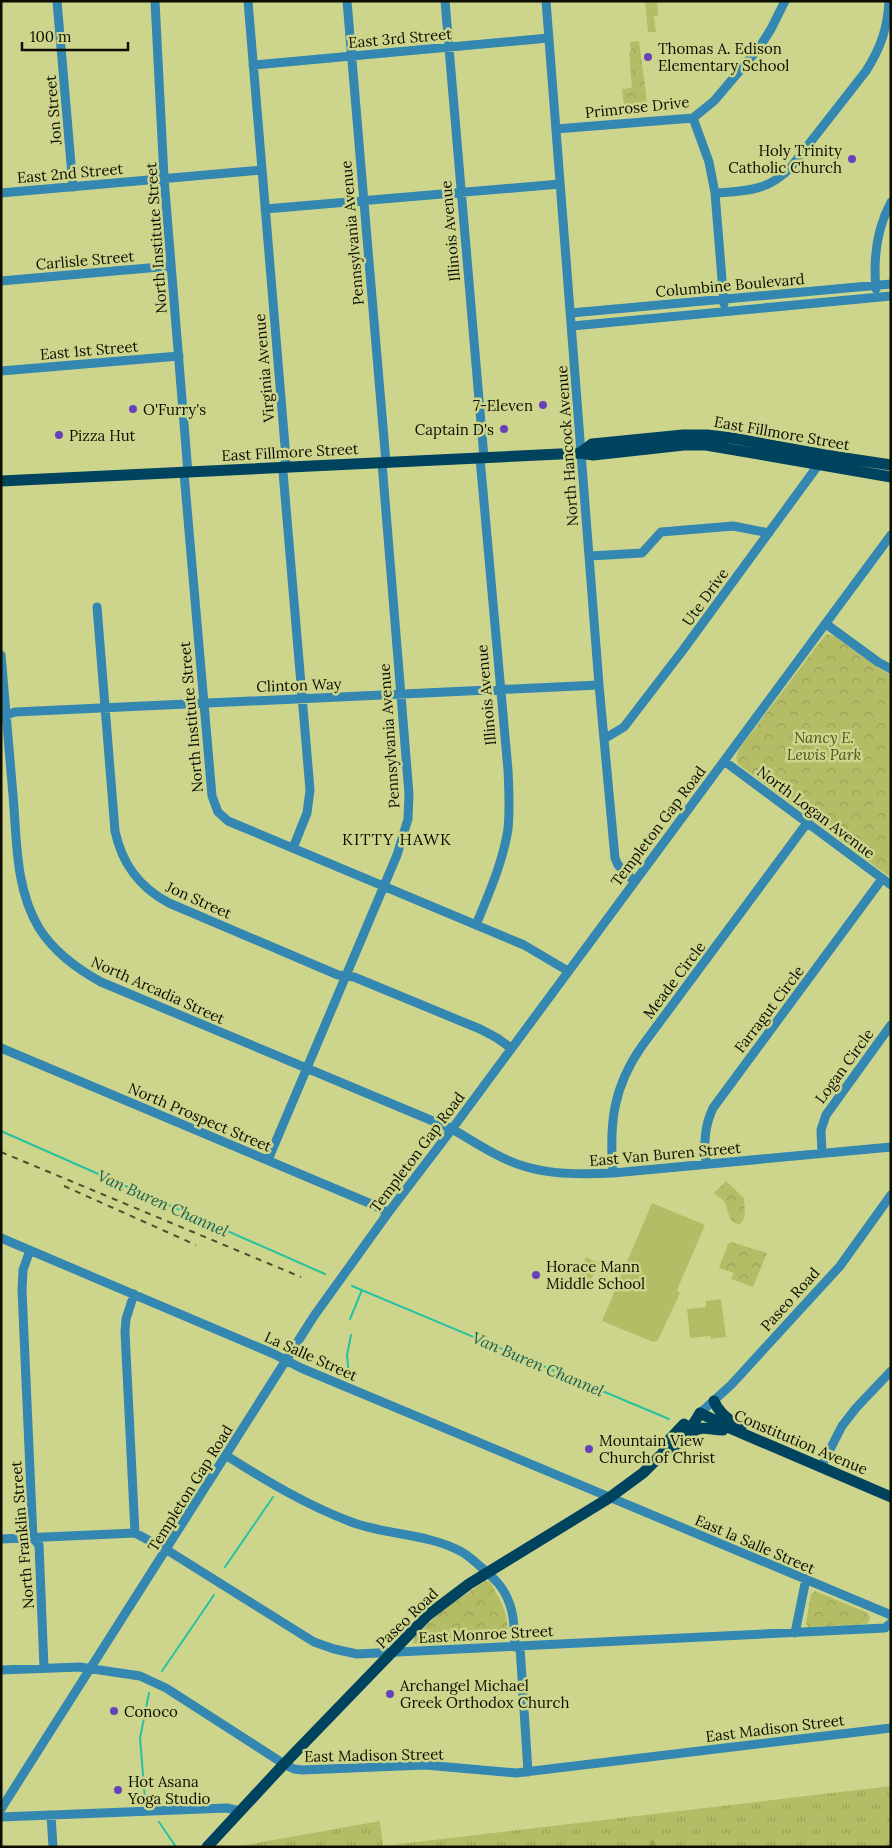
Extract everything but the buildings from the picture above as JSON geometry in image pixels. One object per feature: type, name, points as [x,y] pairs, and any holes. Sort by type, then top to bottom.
[{"type":"main road","name":"East Fillmore Street","points":[[580,453],[592,444],[707,434],[825,456],[891,465]]},
{"type":"main road","name":"East Fillmore Street","points":[[1,481],[580,453],[593,455],[706,444],[865,474],[891,477]]},
{"type":"main road","points":[[714,1400],[725,1416],[747,1436]]},
{"type":"main road","name":"Paseo Road","points":[[663,1453],[667,1442],[689,1419],[700,1413]]},
{"type":"main road","name":"Paseo Road","points":[[206,1847],[437,1607],[469,1584],[609,1498],[643,1473],[663,1453],[679,1443],[700,1413]]},
{"type":"main road","name":"Constitution Avenue","points":[[700,1413],[732,1430],[891,1497]]},
{"type":"main road","points":[[679,1443],[688,1434],[699,1428],[732,1430]]},
{"type":"street","name":"Jon Street","points":[[57,1],[73,187]]},
{"type":"street","name":"North Institute Street","points":[[155,1],[164,178],[179,356],[186,473],[212,796],[217,809],[228,821],[524,945],[568,971]]},
{"type":"street","name":"Virginia Avenue","points":[[248,1],[286,458],[284,467],[310,799],[307,813],[293,848]]},
{"type":"street","name":"Pennsylvania Avenue","points":[[268,1160],[402,842],[408,813],[409,794],[347,1]]},
{"type":"street","name":"Illinois Avenue","points":[[445,1],[499,689],[508,778],[508,827],[499,866],[476,925]]},
{"type":"street","name":"North Hancock Avenue","points":[[546,1],[572,326],[580,453],[615,858],[618,865],[634,881]]},
{"type":"street","name":"Primrose Drive","points":[[556,129],[693,118],[714,101],[759,48],[785,1]]},
{"type":"street","points":[[715,193],[757,189],[771,184],[782,177],[866,71],[874,58],[885,34],[889,17],[889,1]]},
{"type":"street","name":"East 3rd Street","points":[[253,65],[549,38]]},
{"type":"street","points":[[693,118],[709,162],[715,193],[725,310]]},
{"type":"street","name":"East 2nd Street","points":[[1,193],[262,170]]},
{"type":"street","points":[[265,209],[560,184]]},
{"type":"street","points":[[877,297],[875,249],[878,232],[891,202]]},
{"type":"street","name":"Carlisle Street","points":[[1,280],[171,266]]},
{"type":"street","name":"Columbine Boulevard","points":[[571,313],[891,284]]},
{"type":"street","name":"Columbine Boulevard","points":[[572,326],[725,310],[891,296]]},
{"type":"street","name":"East 1st Street","points":[[1,371],[179,356]]},
{"type":"street","name":"Ute Drive","points":[[604,739],[624,727],[819,464]]},
{"type":"street","points":[[590,556],[642,553],[661,532],[733,526],[769,533]]},
{"type":"street","name":"Templeton Gap Road","points":[[1,1809],[320,1307],[891,536]]},
{"type":"street","name":"Jon Street","points":[[97,607],[104,708],[117,839],[122,856],[136,879],[151,892],[169,903],[338,975],[355,977],[480,1029],[510,1048]]},
{"type":"street","points":[[826,624],[878,662],[891,669]]},
{"type":"street","name":"North Arcadia Street","points":[[1,655],[4,716],[22,886],[34,917],[57,951],[78,968],[101,982],[452,1129]]},
{"type":"street","name":"Clinton Way","points":[[4,716],[15,712],[599,684]]},
{"type":"street","name":"North Logan Avenue","points":[[724,761],[891,886]]},
{"type":"street","name":"Meade Circle","points":[[612,1173],[610,1140],[613,1113],[616,1098],[626,1071],[642,1046],[808,824]]},
{"type":"street","name":"Farragut Circle","points":[[706,1164],[705,1133],[708,1118],[713,1108],[882,879]]},
{"type":"street","name":"Logan Circle","points":[[822,1153],[821,1130],[826,1115],[891,1025]]},
{"type":"street","name":"North Prospect Street","points":[[1,1048],[376,1206],[388,1213]]},
{"type":"street","name":"East Van Buren Street","points":[[452,1129],[499,1156],[536,1170],[564,1174],[612,1173],[891,1147]]},
{"type":"street","name":"Paseo Road","points":[[700,1413],[731,1385],[840,1266],[891,1195]]},
{"type":"street","name":"La Salle Street","points":[[1,1238],[286,1359],[301,1368],[609,1498]]},
{"type":"street","name":"North Franklin Street","points":[[30,1250],[21,1279],[33,1538],[39,1545],[44,1668]]},
{"type":"street","points":[[1,1540],[135,1533],[126,1332],[127,1314],[134,1294]]},
{"type":"street","points":[[821,1467],[842,1426],[856,1408],[891,1371]]},
{"type":"street","points":[[227,1456],[267,1482],[306,1503],[371,1528],[450,1547],[471,1558],[497,1581],[510,1606],[517,1647],[528,1772]]},
{"type":"street","name":"East la Salle Street","points":[[609,1498],[891,1615]]},
{"type":"street","name":"East Monroe Street","points":[[135,1533],[167,1550],[314,1642],[334,1650],[351,1653],[392,1653],[886,1628],[891,1622]]},
{"type":"street","points":[[795,1633],[806,1579]]},
{"type":"street","name":"East Madison Street","points":[[1,1670],[92,1668],[140,1676],[153,1681],[294,1770],[425,1765],[507,1773],[528,1772],[891,1728]]},
{"type":"street","points":[[1,1817],[227,1808],[240,1811]]},
{"type":"street","points":[[52,1815],[53,1847]]},
{"type":"green space","points":[[645,1],[657,1],[658,16],[654,16],[656,32],[648,32]]},
{"type":"green space","points":[[639,41],[648,110],[625,112],[622,89],[632,88],[630,42]]},
{"type":"green space","name":"Nancy E. Lewis Park","points":[[826,634],[834,636],[891,675],[891,878],[738,764],[736,758],[739,749]]},
{"type":"green space","points":[[726,1181],[744,1198],[744,1215],[740,1224],[730,1219],[726,1205],[714,1193]]},
{"type":"green space","points":[[652,1203],[705,1225],[677,1290],[680,1293],[658,1340],[653,1342],[602,1321]]},
{"type":"green space","points":[[731,1242],[767,1253],[753,1287],[731,1279],[734,1273],[719,1268],[728,1244]]},
{"type":"green space","points":[[586,1257],[599,1263],[591,1280],[579,1275]]},
{"type":"green space","points":[[721,1299],[726,1337],[711,1339],[710,1336],[690,1338],[687,1309],[706,1307],[706,1301]]},
{"type":"green space","points":[[485,1581],[490,1582],[504,1610],[507,1624],[506,1640],[413,1643],[414,1638],[439,1613]]},
{"type":"green space","points":[[815,1591],[866,1612],[870,1617],[868,1623],[808,1627],[806,1623],[811,1594]]},
{"type":"green space","points":[[891,1786],[891,1847],[235,1847],[380,1821],[383,1846]]},
{"type":"green space","points":[[651,1836],[660,1842],[661,1847],[637,1847],[640,1841]]},
{"type":"waterway","name":"Van Buren Channel","points":[[1,1131],[325,1274]]},
{"type":"waterway","name":"Van Buren Channel","points":[[352,1286],[669,1419]]},
{"type":"waterway","points":[[350,1319],[362,1290]]},
{"type":"waterway","points":[[349,1378],[347,1355],[351,1335]]},
{"type":"waterway","points":[[225,1567],[273,1497]]},
{"type":"waterway","points":[[162,1671],[214,1595]]},
{"type":"waterway","points":[[145,1799],[140,1738],[149,1693]]},
{"type":"waterway","points":[[159,1822],[176,1847]]},
{"type":"railway","points":[[1,1152],[301,1277]]},
{"type":"railway","points":[[64,1186],[196,1245]]},
{"type":"place","name":"Thomas A. Edison Elementary School","points":[[648,57]]},
{"type":"place","name":"Holy Trinity Catholic Church","points":[[852,159]]},
{"type":"place","name":"7-Eleven","points":[[543,405]]},
{"type":"place","name":"O'Furry's","points":[[133,409]]},
{"type":"place","name":"Captain D's","points":[[504,429]]},
{"type":"place","name":"Pizza Hut","points":[[59,435]]},
{"type":"place","name":"Horace Mann Middle School","points":[[536,1275]]},
{"type":"place","name":"Mountain View Church of Christ","points":[[589,1449]]},
{"type":"place","name":"Archangel Michael Greek Orthodox Church","points":[[390,1694]]},
{"type":"place","name":"Conoco","points":[[114,1711]]},
{"type":"place","name":"Hot Asana Yoga Studio","points":[[118,1790]]},
{"type":"district","name":"KITTY HAWK","points":[[397,839]]}]
